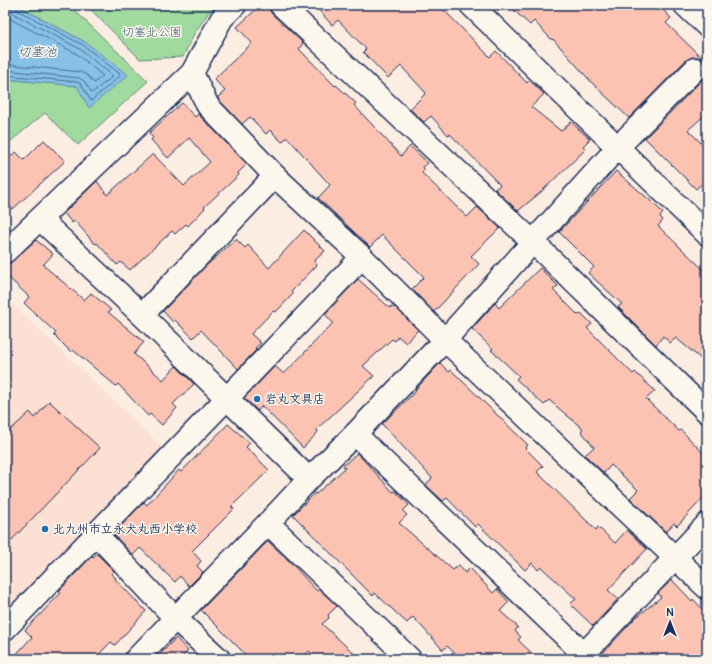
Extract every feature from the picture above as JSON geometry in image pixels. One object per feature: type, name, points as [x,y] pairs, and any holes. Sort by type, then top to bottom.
[{"type":"street","points":[[5,252],[192,73],[222,18],[235,5]]},
{"type":"street","points":[[281,5],[533,242],[707,412]]},
{"type":"street","points":[[471,5],[707,234]]},
{"type":"street","points":[[685,5],[707,26]]},
{"type":"street","points":[[136,659],[445,340],[618,147],[695,69]]},
{"type":"street","points":[[192,73],[208,106],[275,176],[362,257],[445,340],[707,588]]},
{"type":"street","points":[[142,315],[275,176]]},
{"type":"street","points":[[40,219],[142,315],[309,479]]},
{"type":"street","points":[[5,630],[227,400],[362,257]]},
{"type":"street","points":[[355,434],[584,657],[707,524]]},
{"type":"street","points":[[268,523],[410,659]]},
{"type":"street","points":[[96,534],[175,618],[219,659]]},
{"type":"shaded area","name":"北九州市立永犬丸西小学校","points":[[5,297],[164,449],[5,610]]},
{"type":"green space","points":[[16,5],[69,5],[148,81],[78,145],[45,113],[5,146],[5,79],[77,86],[85,42]]},
{"type":"green space","name":"切塞北公園","points":[[86,5],[214,5],[194,34],[183,57],[140,59]]},
{"type":"water","name":"切塞池","points":[[5,5],[16,5],[85,42],[128,75],[89,108],[77,86],[5,79]]},
{"type":"building","points":[[261,5],[269,5],[269,9],[272,14],[303,43],[299,49],[335,86],[336,85],[356,103],[354,105],[401,156],[410,146],[428,163],[422,167],[425,170],[422,173],[467,217],[477,207],[500,228],[471,256],[479,264],[434,312],[412,289],[424,277],[382,235],[370,247],[318,198],[330,185],[287,137],[282,142],[270,130],[266,134],[250,117],[242,124],[218,99],[218,97],[225,91],[214,79],[252,43],[237,27]]},
{"type":"building","points":[[314,5],[439,5],[490,57],[496,51],[527,83],[529,80],[544,94],[531,107],[561,131],[571,122],[590,139],[583,146],[586,149],[541,192],[518,211],[495,189],[500,185],[450,134],[448,135],[431,116],[424,122],[410,109],[426,93],[401,66],[388,78],[363,52],[366,49],[338,20],[332,25]]},
{"type":"building","points":[[508,5],[658,5],[671,18],[666,23],[703,59],[692,57],[686,60],[629,118],[593,84],[553,39],[552,40],[534,21],[530,25]]},
{"type":"building","points":[[707,72],[707,113],[688,130],[707,149],[707,179],[696,189],[645,138],[704,78]]},
{"type":"building","points":[[182,103],[195,117],[198,114],[247,164],[238,173],[239,175],[204,207],[205,208],[188,226],[186,224],[175,234],[172,231],[130,270],[121,262],[117,265],[97,243],[95,244],[75,221],[72,223],[64,213],[97,181],[107,195],[153,154],[184,186],[210,162],[189,138],[168,158],[151,140],[153,138],[149,133]]},
{"type":"building","points":[[44,140],[65,161],[13,209],[5,200],[5,160],[16,152],[24,160]]},
{"type":"building","points":[[616,171],[663,213],[660,217],[663,220],[658,226],[707,273],[707,364],[676,338],[670,343],[663,336],[656,345],[618,307],[622,304],[588,273],[594,267],[559,232]]},
{"type":"building","points":[[304,230],[325,251],[314,261],[317,265],[291,292],[293,294],[276,312],[273,311],[251,334],[261,343],[238,369],[201,330],[193,338],[175,320],[173,322],[163,311],[206,266],[236,239],[245,248],[248,245],[269,268]]},
{"type":"building","points":[[36,240],[53,254],[43,265],[84,300],[91,293],[111,310],[108,312],[144,342],[134,354],[163,380],[176,366],[194,384],[173,404],[177,408],[162,425],[150,414],[148,416],[118,384],[116,386],[73,350],[71,352],[54,335],[56,333],[24,303],[29,297],[5,274],[5,267]]},
{"type":"building","points":[[540,268],[558,286],[553,290],[578,315],[581,313],[592,324],[587,328],[633,374],[635,372],[655,391],[646,399],[679,431],[681,430],[707,457],[707,494],[677,526],[674,523],[666,532],[630,498],[638,490],[611,465],[604,473],[585,455],[594,447],[581,431],[583,429],[549,400],[544,405],[516,379],[519,376],[491,350],[493,349],[472,329],[495,303],[499,308]]},
{"type":"building","points":[[358,279],[390,308],[391,306],[394,308],[395,307],[418,330],[406,343],[398,336],[395,341],[392,339],[363,366],[374,376],[317,429],[318,432],[303,448],[262,406],[258,411],[244,398],[275,366],[284,374],[333,323],[325,314]]},
{"type":"building","points":[[440,363],[449,372],[451,370],[528,445],[525,448],[543,466],[537,472],[596,530],[598,527],[615,543],[627,530],[647,549],[608,590],[618,599],[593,626],[570,604],[576,599],[541,567],[538,570],[532,563],[525,570],[478,524],[475,527],[447,498],[443,501],[426,485],[432,478],[382,424],[416,391],[415,390]]},
{"type":"building","points":[[49,401],[100,448],[5,547],[5,435],[30,412],[35,418]]},
{"type":"building","points":[[228,424],[250,443],[246,447],[269,470],[231,507],[234,509],[192,551],[201,561],[197,566],[203,572],[189,586],[180,576],[175,582],[140,548],[133,555],[113,534],[144,502],[147,505],[179,470],[181,472]]},
{"type":"building","points":[[357,453],[393,492],[395,491],[409,505],[403,511],[407,515],[399,523],[453,570],[459,565],[465,573],[470,568],[493,593],[497,589],[509,602],[500,611],[518,627],[515,631],[521,637],[518,640],[538,659],[461,659],[447,646],[443,650],[413,617],[407,623],[375,593],[373,596],[293,515],[315,493],[316,494],[345,468],[343,466]]},
{"type":"building","points":[[268,541],[317,591],[319,589],[337,606],[328,615],[329,618],[322,624],[360,659],[318,659],[309,651],[301,659],[250,659],[201,610]]},
{"type":"building","points":[[97,554],[114,571],[111,574],[116,578],[115,579],[146,611],[115,645],[111,642],[94,659],[12,659],[32,637],[25,630],[61,593],[59,591],[92,556],[93,557]]},
{"type":"building","points":[[672,580],[707,614],[707,659],[601,659],[601,655],[637,616],[661,597],[658,593]]},
{"type":"building","points":[[176,638],[188,651],[180,659],[155,659]]},
{"type":"place","name":"岩丸文具店","points":[[257,399]]},
{"type":"place","name":"北九州市立永犬丸西小学校","points":[[45,529]]}]
